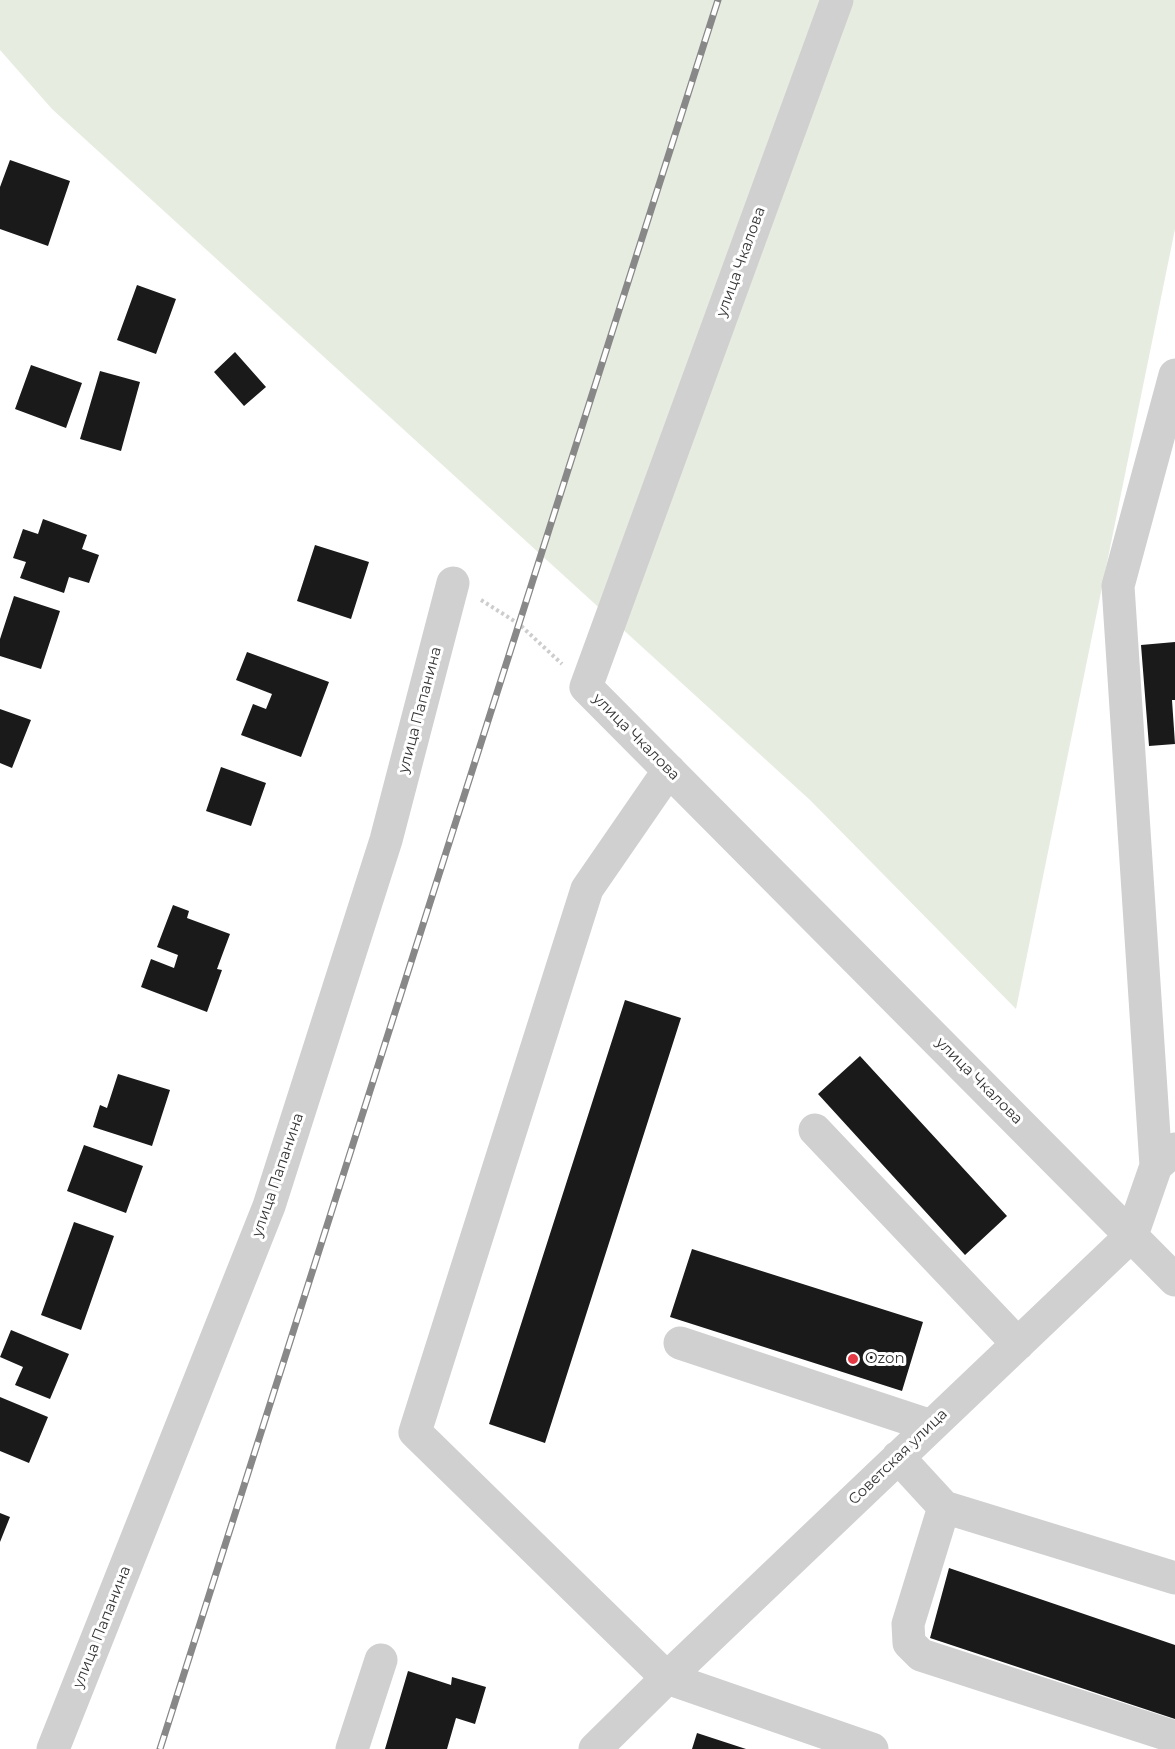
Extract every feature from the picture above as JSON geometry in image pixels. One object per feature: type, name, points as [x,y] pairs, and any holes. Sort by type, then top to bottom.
[{"type":"street","name":"улица Чкалова","points":[[837,0],[586,687],[1175,1280]]},
{"type":"street","points":[[1166,1158],[1118,586],[1175,375]]},
{"type":"street","name":"улица Папанина","points":[[53,1749],[269,1206],[386,840],[453,583]]},
{"type":"street","points":[[669,770],[587,889],[415,1432],[667,1678],[872,1749]]},
{"type":"street","points":[[815,1130],[1018,1344]]},
{"type":"street","name":"Советская улица","points":[[595,1749],[898,1457],[1132,1236],[1166,1158]]},
{"type":"street","points":[[680,1343],[931,1426]]},
{"type":"street","points":[[898,1457],[944,1507],[1175,1578]]},
{"type":"street","points":[[944,1507],[908,1624],[909,1643],[921,1655],[1175,1737]]},
{"type":"street","points":[[352,1749],[381,1660]]},
{"type":"path","points":[[453,583],[519,624],[586,687]]},
{"type":"shaded area","points":[[0,0],[1175,0],[1175,229],[1016,1009],[810,800],[52,109],[0,50]]},
{"type":"building","points":[[10,160],[70,181],[48,246],[0,229],[0,187]]},
{"type":"building","points":[[137,285],[176,299],[156,354],[117,340]]},
{"type":"building","points":[[235,352],[266,387],[244,406],[214,372]]},
{"type":"building","points":[[31,365],[82,383],[66,428],[15,409]]},
{"type":"building","points":[[100,371],[140,382],[121,451],[80,439]]},
{"type":"building","points":[[43,519],[87,535],[82,549],[99,555],[89,583],[69,577],[64,593],[20,578],[26,562],[13,558],[23,529],[38,534]]},
{"type":"building","points":[[315,545],[369,562],[351,619],[297,601]]},
{"type":"building","points":[[14,596],[60,611],[41,669],[0,656],[0,639]]},
{"type":"building","points":[[1175,642],[1175,700],[1172,700],[1175,744],[1149,746],[1141,645]]},
{"type":"building","points":[[247,652],[329,682],[301,757],[241,735],[253,704],[266,709],[272,694],[236,680]]},
{"type":"building","points":[[0,709],[31,720],[12,768],[0,763]]},
{"type":"building","points":[[221,767],[266,783],[251,826],[206,811]]},
{"type":"building","points":[[173,905],[189,911],[187,918],[230,934],[217,969],[222,970],[207,1012],[141,987],[151,959],[174,968],[178,955],[157,947]]},
{"type":"building","points":[[625,1000],[681,1018],[545,1443],[489,1424]]},
{"type":"building","points":[[860,1056],[1007,1216],[965,1255],[818,1094]]},
{"type":"building","points":[[118,1074],[170,1090],[152,1146],[93,1127],[100,1105],[107,1108]]},
{"type":"building","points":[[84,1145],[143,1166],[126,1213],[67,1191]]},
{"type":"building","points":[[74,1222],[114,1236],[81,1330],[41,1315]]},
{"type":"building","points":[[692,1249],[923,1322],[902,1391],[670,1317]]},
{"type":"building","points":[[11,1330],[69,1354],[50,1399],[15,1385],[23,1367],[0,1357]]},
{"type":"building","points":[[0,1397],[48,1417],[29,1463],[0,1451]]},
{"type":"building","points":[[0,1513],[10,1517],[0,1542]]},
{"type":"building","points":[[949,1568],[1175,1645],[1175,1719],[930,1638]]},
{"type":"building","points":[[408,1671],[451,1685],[452,1677],[486,1687],[475,1724],[456,1718],[447,1749],[385,1749]]},
{"type":"building","points":[[697,1733],[746,1749],[692,1749]]},
{"type":"railway","points":[[160,1749],[718,0]]},
{"type":"place","name":"Ozon","points":[[853,1359]]}]
